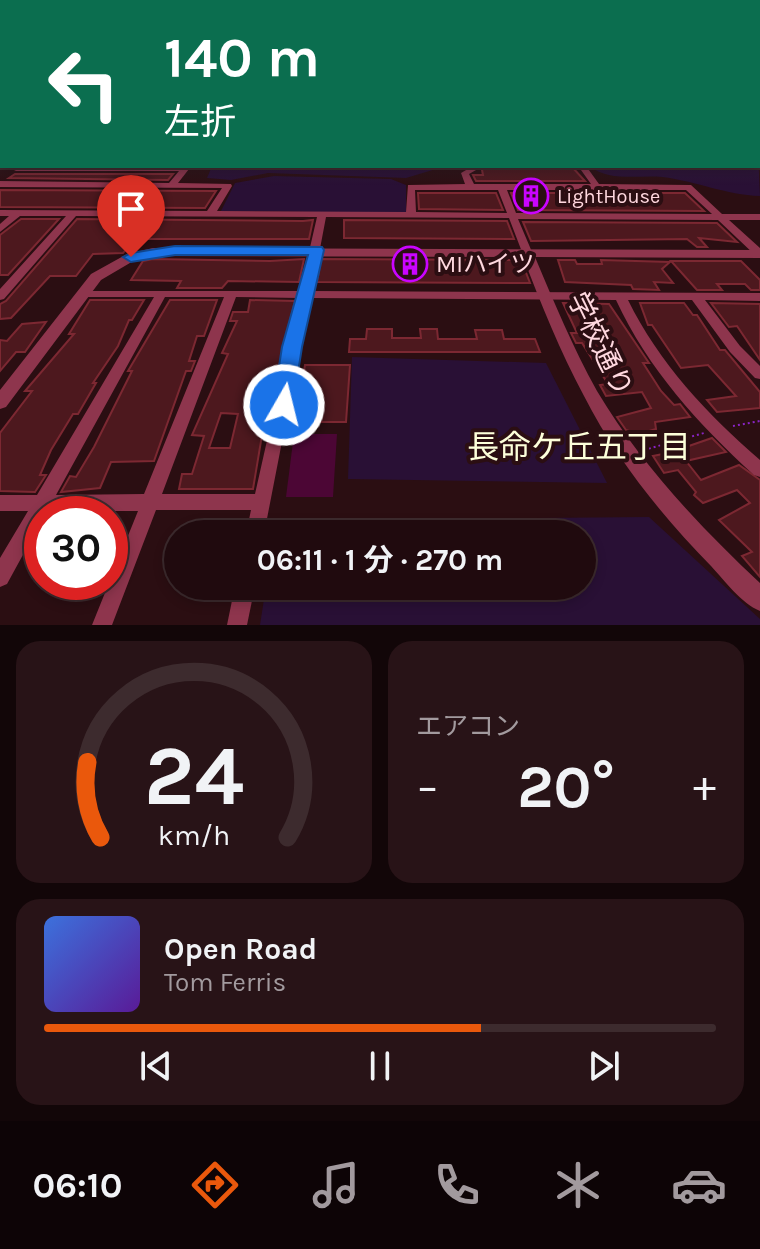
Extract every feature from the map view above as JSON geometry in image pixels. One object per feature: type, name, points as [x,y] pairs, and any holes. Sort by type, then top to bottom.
[{"type":"street","points":[[0,183],[17,168]]},
{"type":"street","points":[[102,168],[185,169],[172,185]]},
{"type":"street","points":[[470,186],[465,173],[475,168]]},
{"type":"street","points":[[584,168],[596,186]]},
{"type":"street","points":[[0,183],[228,186],[211,213]]},
{"type":"street","points":[[501,186],[527,252]]},
{"type":"street","points":[[411,214],[411,187],[688,187],[760,254]]},
{"type":"street","points":[[0,213],[760,217]]},
{"type":"street","points":[[0,229],[18,213]]},
{"type":"street","points":[[0,296],[74,213]]},
{"type":"street","points":[[258,520],[322,215]]},
{"type":"street","points":[[0,402],[96,277],[113,266],[153,252],[317,250],[760,254]]},
{"type":"street","name":"学校通り","points":[[527,252],[575,366],[601,410],[632,454],[729,571],[760,599]]},
{"type":"street","points":[[84,293],[760,297]]},
{"type":"street","points":[[48,496],[161,294]]},
{"type":"street","points":[[102,625],[231,295]]},
{"type":"street","points":[[620,296],[647,348],[718,429],[760,470]]},
{"type":"street","points":[[696,297],[735,349],[760,374]]},
{"type":"street","points":[[0,503],[24,502]]},
{"type":"street","points":[[128,502],[261,502]]},
{"type":"street","points":[[0,577],[24,536]]},
{"type":"street","points":[[237,625],[242,600]]},
{"type":"path","points":[[632,454],[718,429],[760,421]]},
{"type":"shaded area","points":[[211,168],[439,168],[406,178],[268,173],[231,180],[207,178]]},
{"type":"shaded area","points":[[593,168],[759,168],[760,196],[662,177],[615,176]]},
{"type":"shaded area","points":[[274,176],[391,179],[406,185],[406,213],[221,211],[235,183]]},
{"type":"shaded area","points":[[352,357],[546,363],[607,483],[348,479]]},
{"type":"shaded area","points":[[294,434],[337,434],[333,497],[286,497]]},
{"type":"shaded area","points":[[649,517],[760,619],[760,625],[260,625],[264,600],[596,600],[596,520],[278,520]]},
{"type":"building","points":[[573,168],[585,181],[476,181],[473,175],[483,175],[482,170]]},
{"type":"building","points":[[15,174],[173,174],[168,180],[9,178]]},
{"type":"building","points":[[0,190],[216,191],[205,208],[0,207]]},
{"type":"building","points":[[418,193],[496,193],[503,210],[419,209]]},
{"type":"building","points":[[511,193],[685,193],[704,211],[518,210]]},
{"type":"building","points":[[21,219],[59,219],[8,275],[0,275],[0,235]]},
{"type":"building","points":[[77,219],[313,220],[309,239],[135,239],[123,253],[93,254],[76,276],[50,276],[11,318],[0,319],[0,304],[6,301]]},
{"type":"building","points":[[344,220],[507,221],[514,239],[344,238]]},
{"type":"building","points":[[523,222],[717,223],[737,242],[699,238],[707,247],[697,247],[687,239],[531,241]]},
{"type":"building","points":[[304,259],[299,282],[228,281],[222,288],[177,288],[181,281],[131,280],[143,261]]},
{"type":"building","points":[[321,259],[521,260],[530,283],[317,282]]},
{"type":"building","points":[[558,260],[575,260],[577,264],[602,264],[601,260],[670,262],[662,269],[673,283],[654,282],[659,290],[633,289],[631,285],[565,282]]},
{"type":"building","points":[[671,261],[741,261],[760,280],[760,290],[751,290],[745,284],[717,284],[722,290],[697,290]]},
{"type":"building","points":[[90,300],[144,300],[129,320],[118,346],[93,383],[96,383],[78,414],[73,414],[51,450],[40,475],[46,475],[35,492],[0,491],[0,433],[32,391],[25,391],[74,334],[69,334]]},
{"type":"building","points":[[170,300],[217,300],[204,336],[197,336],[189,361],[195,361],[191,371],[186,371],[154,461],[111,462],[100,488],[61,492],[70,476],[76,477],[94,447],[132,371],[128,371]]},
{"type":"building","points":[[250,300],[295,301],[273,390],[267,390],[259,422],[268,422],[265,435],[262,435],[253,489],[179,489],[182,474],[192,474],[204,436],[192,435],[228,354],[222,353],[237,321],[230,321],[233,312],[248,312]],"holes":[[[221,413],[238,414],[230,448],[209,448]]]},
{"type":"building","points":[[563,303],[609,304],[649,363],[643,363],[661,391],[674,405],[680,404],[690,417],[655,422],[656,429],[639,434],[626,430],[617,417],[651,408],[642,392],[606,396],[600,385],[608,384],[582,343],[576,343],[571,333],[577,333]]},
{"type":"building","points":[[640,303],[684,303],[693,315],[697,315],[720,350],[725,350],[760,392],[760,408],[717,412],[707,400],[736,396],[708,365],[681,368],[652,325],[648,325]]},
{"type":"building","points":[[711,303],[760,304],[760,360],[737,326],[729,327]]},
{"type":"building","points":[[46,322],[25,352],[16,352],[0,371],[0,340],[7,341],[22,324]]},
{"type":"building","points":[[367,329],[392,329],[392,338],[421,338],[420,329],[437,329],[438,339],[477,339],[475,330],[502,330],[504,339],[535,339],[540,352],[349,352],[350,339],[366,339]]},
{"type":"building","points":[[305,365],[350,365],[346,422],[296,422]]},
{"type":"building","points":[[712,438],[726,452],[686,461],[701,480],[739,465],[760,480],[760,577],[742,556],[752,552],[719,520],[750,503],[737,490],[703,503],[678,470],[664,473],[653,456],[688,449],[686,447]]},
{"type":"place","name":"LightHouse","points":[[531,196]]},
{"type":"place","name":"MIハイツ","points":[[410,264]]},
{"type":"district","name":"長命ケ丘五丁目","points":[[579,447]]},
{"type":"route","points":[[131,257],[175,250],[317,250],[292,347],[284,405]]}]
